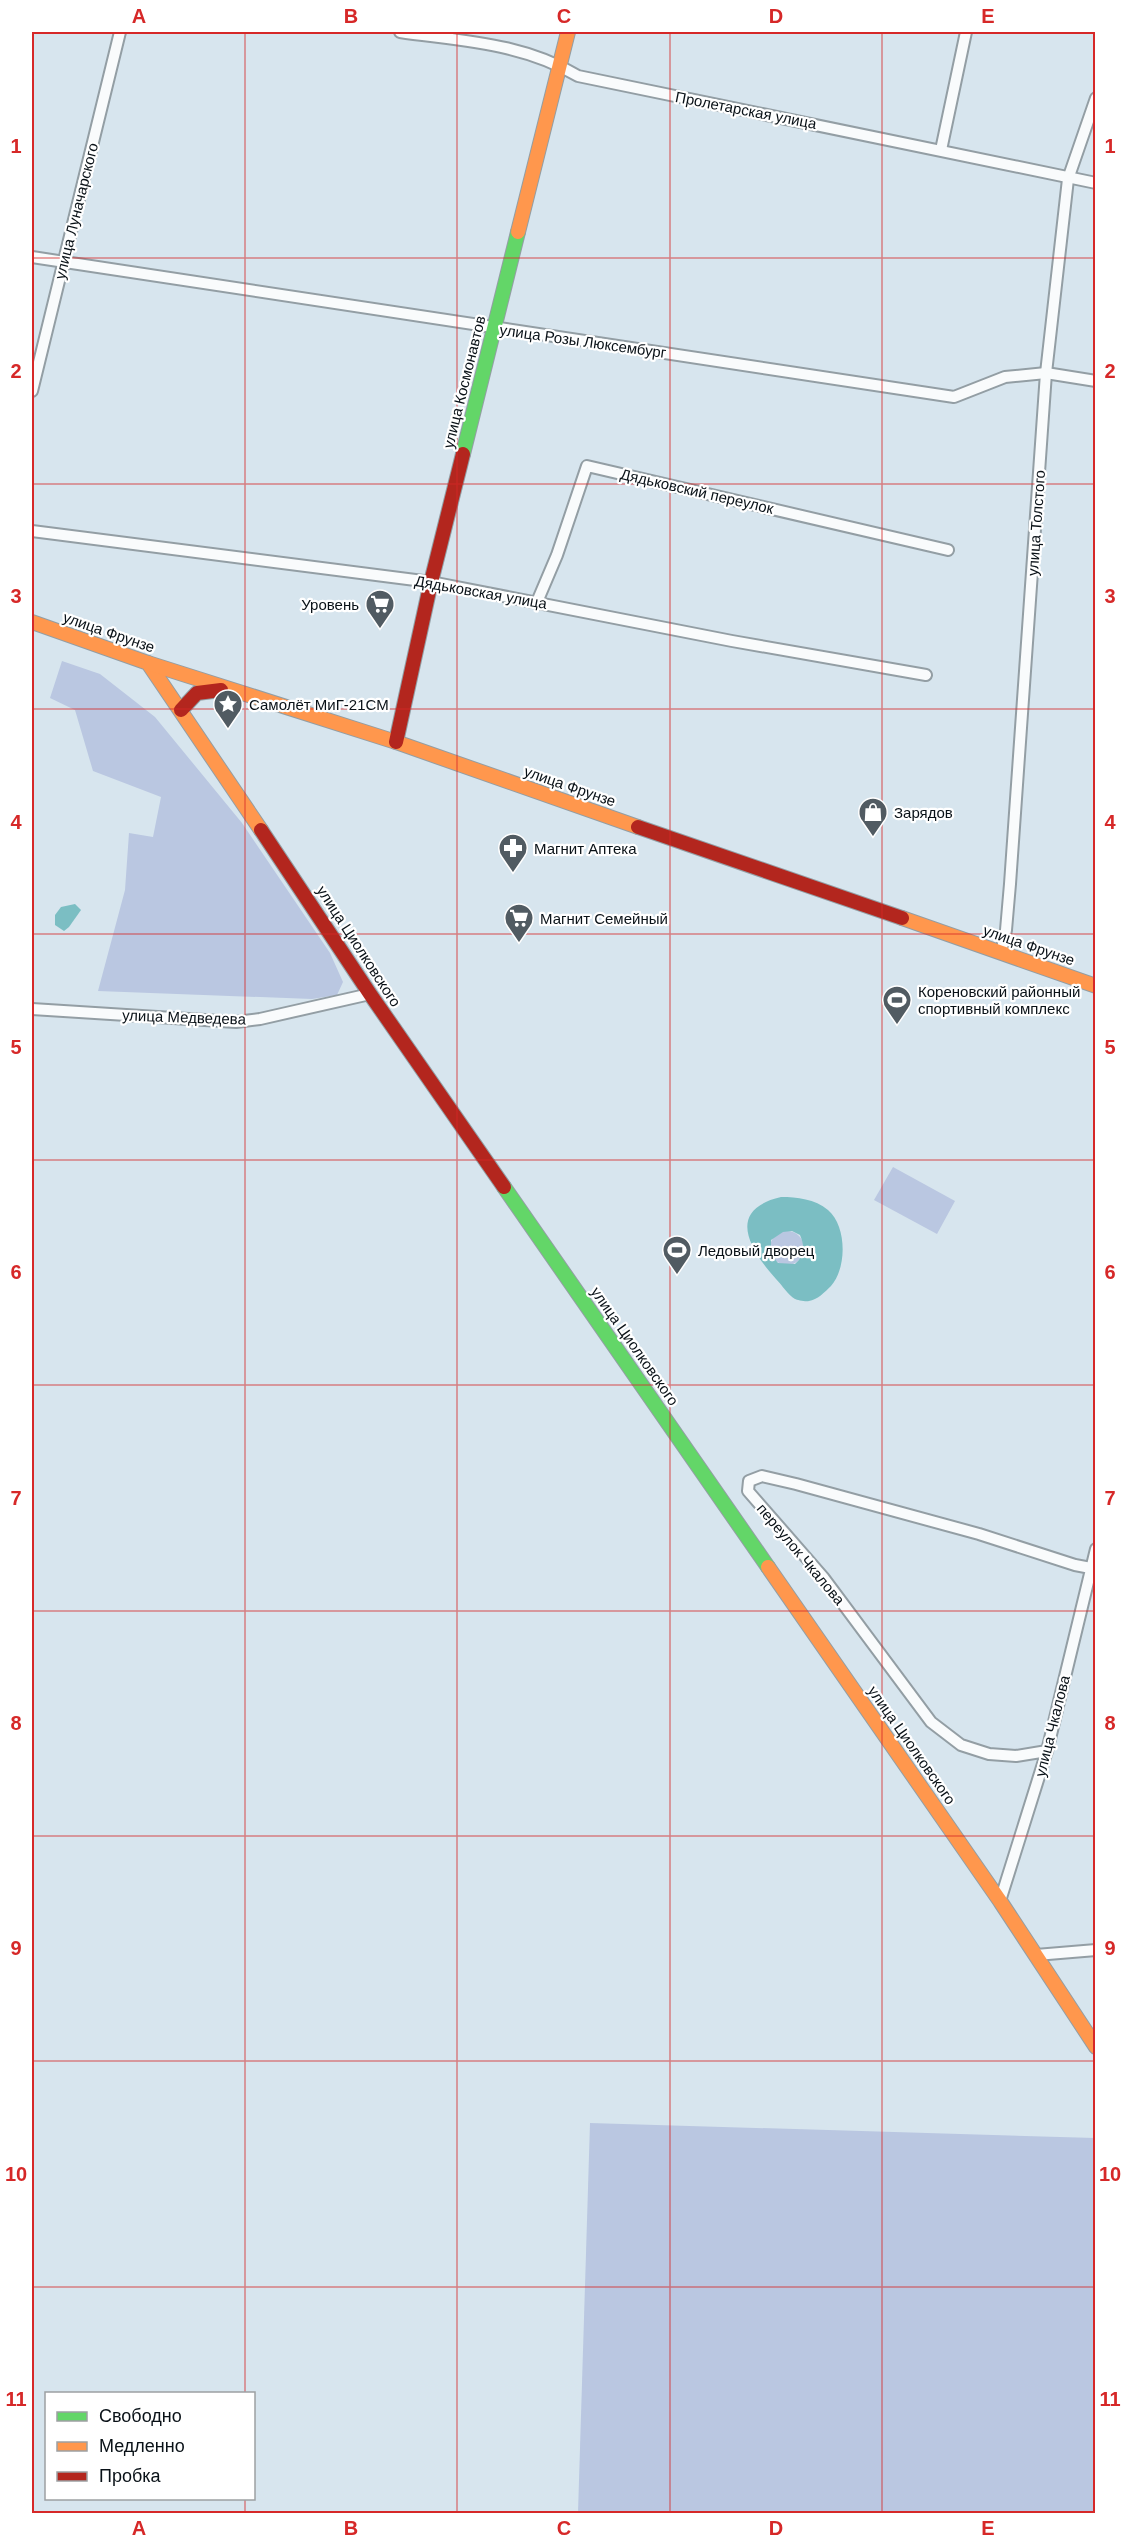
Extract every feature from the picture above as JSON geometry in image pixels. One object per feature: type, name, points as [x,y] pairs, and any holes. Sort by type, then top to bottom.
[{"type":"main road","name":"улица Космонавтов","points":[[396,742],[431,582],[568,32]]},
{"type":"main road","name":"улица Фрунзе","points":[[32,622],[148,663],[396,742],[1095,986]]},
{"type":"main road","name":"улица Циолковского","points":[[148,663],[370,994],[1000,1901],[1095,2047]]},
{"type":"main road","points":[[181,710],[189,697],[196,692],[233,690]]},
{"type":"street","name":"улица Луначарского","points":[[32,391],[120,32]]},
{"type":"street","name":"Пролетарская улица","points":[[400,32],[521,49],[559,64],[578,76],[1095,183]]},
{"type":"street","points":[[941,150],[966,32]]},
{"type":"street","name":"улица Толстого","points":[[1001,953],[1006,930],[1010,884],[1046,373],[1068,178],[1095,98]]},
{"type":"street","name":"улица Розы Люксембург","points":[[32,257],[954,397],[1005,376],[1046,373],[1095,381]]},
{"type":"street","name":"Дядьковский переулок","points":[[537,602],[587,466],[948,550]]},
{"type":"street","name":"Дядьковская улица","points":[[32,531],[431,582],[732,641],[926,675]]},
{"type":"street","name":"улица Медведева","points":[[32,1009],[236,1022],[260,1019],[370,994]]},
{"type":"street","name":"переулок Чкалова","points":[[1047,1750],[1016,1756],[989,1754],[961,1745],[931,1722],[823,1577],[748,1491],[749,1482],[762,1476],[796,1484],[948,1525],[1093,1568]]},
{"type":"street","name":"улица Чкалова","points":[[1000,1901],[1047,1750],[1093,1568],[1095,1549]]},
{"type":"street","points":[[1036,1956],[1095,1946]]},
{"type":"shaded area","points":[[62,661],[100,674],[155,717],[242,823],[330,953],[343,982],[337,995],[312,999],[98,991],[125,890],[129,833],[153,837],[161,797],[93,771],[75,710],[50,698]]},
{"type":"shaded area","points":[[75,904],[81,910],[64,931],[55,925],[55,915],[61,907]]},
{"type":"shaded area","points":[[893,1167],[955,1201],[937,1234],[874,1200]]},
{"type":"shaded area","points":[[781,1197],[806,1199],[828,1210],[839,1226],[843,1247],[840,1269],[831,1286],[815,1299],[806,1301],[792,1297],[766,1268],[751,1244],[748,1221],[753,1211],[764,1203]],"holes":[[[792,1231],[800,1235],[803,1251],[798,1261],[795,1264],[778,1263],[771,1254],[771,1240],[783,1232]]]},
{"type":"shaded area","points":[[787,1231],[799,1236],[804,1248],[799,1260],[787,1265],[775,1260],[770,1248],[775,1236]]},
{"type":"shaded area","points":[[590,2123],[1095,2138],[1095,2513],[578,2513]]},
{"type":"traffic: fast","points":[[463,454],[518,232]]},
{"type":"traffic: fast","points":[[504,1187],[768,1567]]},
{"type":"traffic: slow","points":[[518,232],[568,32]]},
{"type":"traffic: slow","points":[[32,622],[148,663],[261,830]]},
{"type":"traffic: slow","points":[[148,663],[396,742],[638,827]]},
{"type":"traffic: slow","points":[[902,918],[1096,986]]},
{"type":"traffic: slow","points":[[768,1567],[1000,1901],[1096,2047]]},
{"type":"traffic: jam","points":[[396,742],[431,582],[463,454]]},
{"type":"traffic: jam","points":[[181,710],[197,693],[221,690]]},
{"type":"traffic: jam","points":[[638,827],[902,918]]},
{"type":"traffic: jam","points":[[261,830],[370,994],[504,1187]]},
{"type":"place","name":"Уровень","points":[[380,630]]},
{"type":"place","name":"Самолёт МиГ-21СМ","points":[[228,730]]},
{"type":"place","name":"Зарядов","points":[[873,838]]},
{"type":"place","name":"Магнит Аптека","points":[[513,874]]},
{"type":"place","name":"Магнит Семейный","points":[[519,944]]},
{"type":"place","name":"Кореновский районный спортивный комплекс","points":[[897,1026]]},
{"type":"place","name":"Ледовый дворец","points":[[677,1276]]}]
